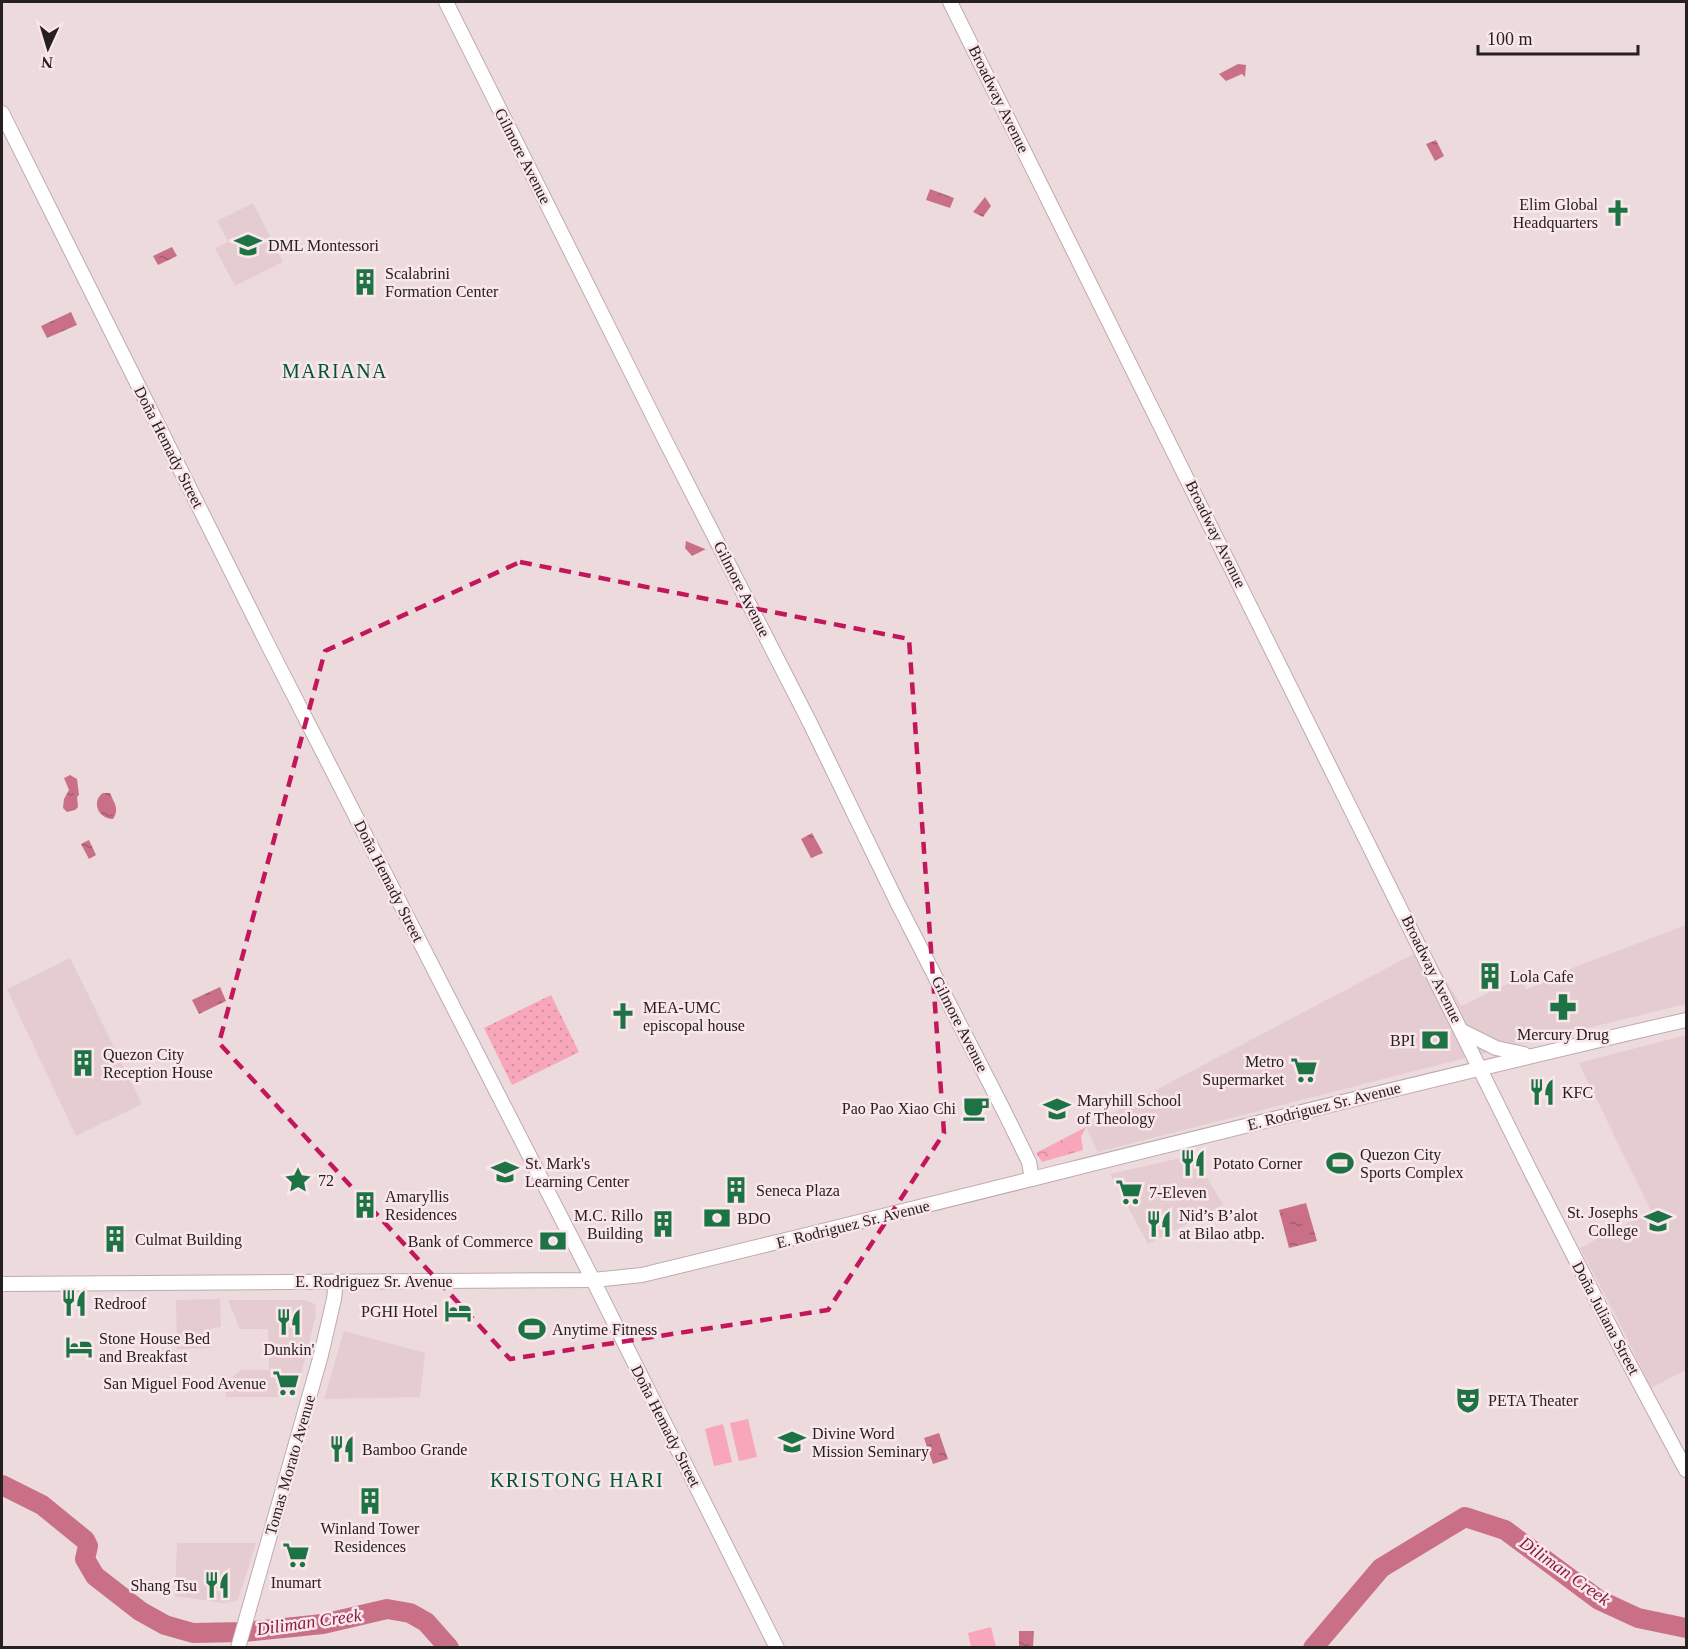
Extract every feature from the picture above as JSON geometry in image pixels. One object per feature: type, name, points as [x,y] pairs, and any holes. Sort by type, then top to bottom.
[{"type":"main road","name":"Gilmore Avenue","points":[[446,2],[1005,1113],[1029,1162],[1032,1179]]},
{"type":"main road","name":"Broadway Avenue","points":[[950,2],[1481,1067]]},
{"type":"main road","name":"Doña Hemady Street","points":[[2,113],[267,643],[777,1647]]},
{"type":"main road","name":"E. Rodriguez Sr. Avenue","points":[[2,1284],[592,1280],[642,1275],[1481,1067],[1686,1020]]},
{"type":"main road","points":[[1463,1032],[1496,1048],[1532,1055]]},
{"type":"main road","name":"Doña Juliana Street","points":[[1481,1067],[1624,1354],[1686,1470]]},
{"type":"main road","name":"Tomas Morato Avenue","points":[[238,1647],[321,1355],[336,1281]]},
{"type":"highlighted area","points":[[520,562],[909,639],[944,1133],[828,1310],[510,1359],[219,1043],[325,651]]},
{"type":"shaded area","name":"DML Montessori","points":[[253,203],[283,262],[235,286],[215,248],[228,242],[217,221]]},
{"type":"shaded area","points":[[1686,925],[1686,1004],[1098,1152],[1086,1127],[1427,947],[1461,1006],[1521,977],[1526,990],[1575,967]]},
{"type":"shaded area","name":"Quezon City Reception House","points":[[70,958],[142,1104],[76,1136],[7,989]]},
{"type":"shaded area","name":"St. Josephs College","points":[[1686,1035],[1686,1370],[1651,1388],[1580,1248],[1651,1211],[1579,1063]]},
{"type":"shaded area","points":[[1194,1155],[1223,1205],[1148,1244],[1110,1174]]},
{"type":"shaded area","points":[[220,1299],[221,1327],[211,1328],[212,1348],[177,1349],[176,1300]]},
{"type":"shaded area","points":[[228,1300],[304,1300],[315,1304],[316,1315],[296,1394],[282,1397],[226,1397],[226,1383],[241,1370],[269,1370],[268,1329],[240,1329]]},
{"type":"shaded area","points":[[344,1331],[425,1353],[420,1397],[324,1399]]},
{"type":"shaded area","points":[[177,1543],[256,1543],[238,1600],[223,1603],[175,1596]]},
{"type":"green space","points":[[551,995],[579,1052],[512,1085],[484,1028]]},
{"type":"green space","points":[[1086,1127],[1081,1137],[1083,1150],[1042,1162],[1036,1153]]},
{"type":"green space","points":[[748,1419],[757,1457],[739,1461],[730,1423]]},
{"type":"green space","points":[[723,1424],[732,1462],[714,1466],[705,1429]]},
{"type":"green space","points":[[991,1627],[996,1647],[971,1647],[968,1633]]},
{"type":"water","points":[[1238,64],[1246,65],[1245,77],[1242,74],[1226,81],[1219,74]]},
{"type":"water","points":[[1436,140],[1444,156],[1435,161],[1426,144]]},
{"type":"water","points":[[930,189],[954,198],[950,208],[926,200]]},
{"type":"water","points":[[985,197],[991,206],[983,217],[973,212]]},
{"type":"water","points":[[172,247],[177,256],[158,265],[153,256]]},
{"type":"water","points":[[71,312],[77,325],[47,338],[41,326]]},
{"type":"water","points":[[686,541],[706,549],[692,556],[685,548]]},
{"type":"water","points":[[70,775],[77,779],[79,795],[77,797],[78,807],[67,812],[63,808],[64,799],[69,790],[64,778]]},
{"type":"water","points":[[103,793],[110,793],[115,803],[116,812],[113,819],[103,816],[98,809],[97,800]]},
{"type":"water","points":[[812,833],[823,853],[811,858],[801,839]]},
{"type":"water","points":[[89,840],[96,855],[89,859],[81,844]]},
{"type":"water","points":[[220,987],[226,1001],[199,1014],[192,1000]]},
{"type":"water","points":[[1306,1203],[1317,1241],[1289,1248],[1279,1210]]},
{"type":"water","points":[[939,1433],[948,1459],[933,1464],[924,1438]]},
{"type":"water","points":[[1019,1631],[1034,1631],[1033,1647],[1019,1647]]},
{"type":"waterway","name":"Diliman Creek","points":[[2,1485],[42,1505],[85,1540],[88,1546],[85,1559],[95,1576],[140,1611],[165,1625],[193,1633],[244,1632],[323,1624],[387,1609],[410,1613],[426,1622],[449,1648]]},
{"type":"waterway","name":"Diliman Creek","points":[[1313,1648],[1381,1568],[1465,1517],[1505,1530],[1599,1600],[1638,1618],[1686,1628]]},
{"type":"place","name":"Elim Global Headquarters","points":[[1618,213]]},
{"type":"place","name":"DML Montessori","points":[[248,245]]},
{"type":"place","name":"Scalabrini Formation Center","points":[[365,282]]},
{"type":"place","name":"Lola Cafe","points":[[1490,976]]},
{"type":"place","name":"Mercury Drug","points":[[1563,1007]]},
{"type":"place","name":"MEA-UMC episcopal house","points":[[623,1016]]},
{"type":"place","name":"BPI","points":[[1435,1040]]},
{"type":"place","name":"Quezon City Reception House","points":[[83,1063]]},
{"type":"place","name":"Metro Supermarket","points":[[1304,1070]]},
{"type":"place","name":"KFC","points":[[1542,1092]]},
{"type":"place","name":"Pao Pao Xiao Chi","points":[[976,1108]]},
{"type":"place","name":"Maryhill School of Theology","points":[[1057,1109]]},
{"type":"place","name":"Potato Corner","points":[[1193,1163]]},
{"type":"place","name":"Quezon City Sports Complex","points":[[1340,1163]]},
{"type":"place","name":"St. Mark's Learning Center","points":[[505,1172]]},
{"type":"place","name":"72","points":[[298,1180]]},
{"type":"place","name":"Seneca Plaza","points":[[736,1190]]},
{"type":"place","name":"7-Eleven","points":[[1129,1192]]},
{"type":"place","name":"Amaryllis Residences","points":[[365,1205]]},
{"type":"place","name":"BDO","points":[[717,1218]]},
{"type":"place","name":"St. Josephs College","points":[[1658,1221]]},
{"type":"place","name":"M.C. Rillo Building","points":[[663,1224]]},
{"type":"place","name":"Nid’s B’alot at Bilao atbp.","points":[[1159,1224]]},
{"type":"place","name":"Culmat Building","points":[[115,1239]]},
{"type":"place","name":"Bank of Commerce","points":[[553,1241]]},
{"type":"place","name":"Redroof","points":[[74,1303]]},
{"type":"place","name":"PGHI Hotel","points":[[458,1311]]},
{"type":"place","name":"Dunkin'","points":[[289,1322]]},
{"type":"place","name":"Anytime Fitness","points":[[532,1329]]},
{"type":"place","name":"Stone House Bed and Breakfast","points":[[79,1347]]},
{"type":"place","name":"San Miguel Food Avenue","points":[[286,1383]]},
{"type":"place","name":"PETA Theater","points":[[1468,1400]]},
{"type":"place","name":"Divine Word Mission Seminary","points":[[792,1442]]},
{"type":"place","name":"Bamboo Grande","points":[[342,1449]]},
{"type":"place","name":"Winland Tower Residences","points":[[370,1501]]},
{"type":"place","name":"Inumart","points":[[296,1555]]},
{"type":"place","name":"Shang Tsu","points":[[217,1585]]},
{"type":"district","name":"MARIANA","points":[[335,371]]},
{"type":"district","name":"KRISTONG HARI","points":[[577,1480]]}]
